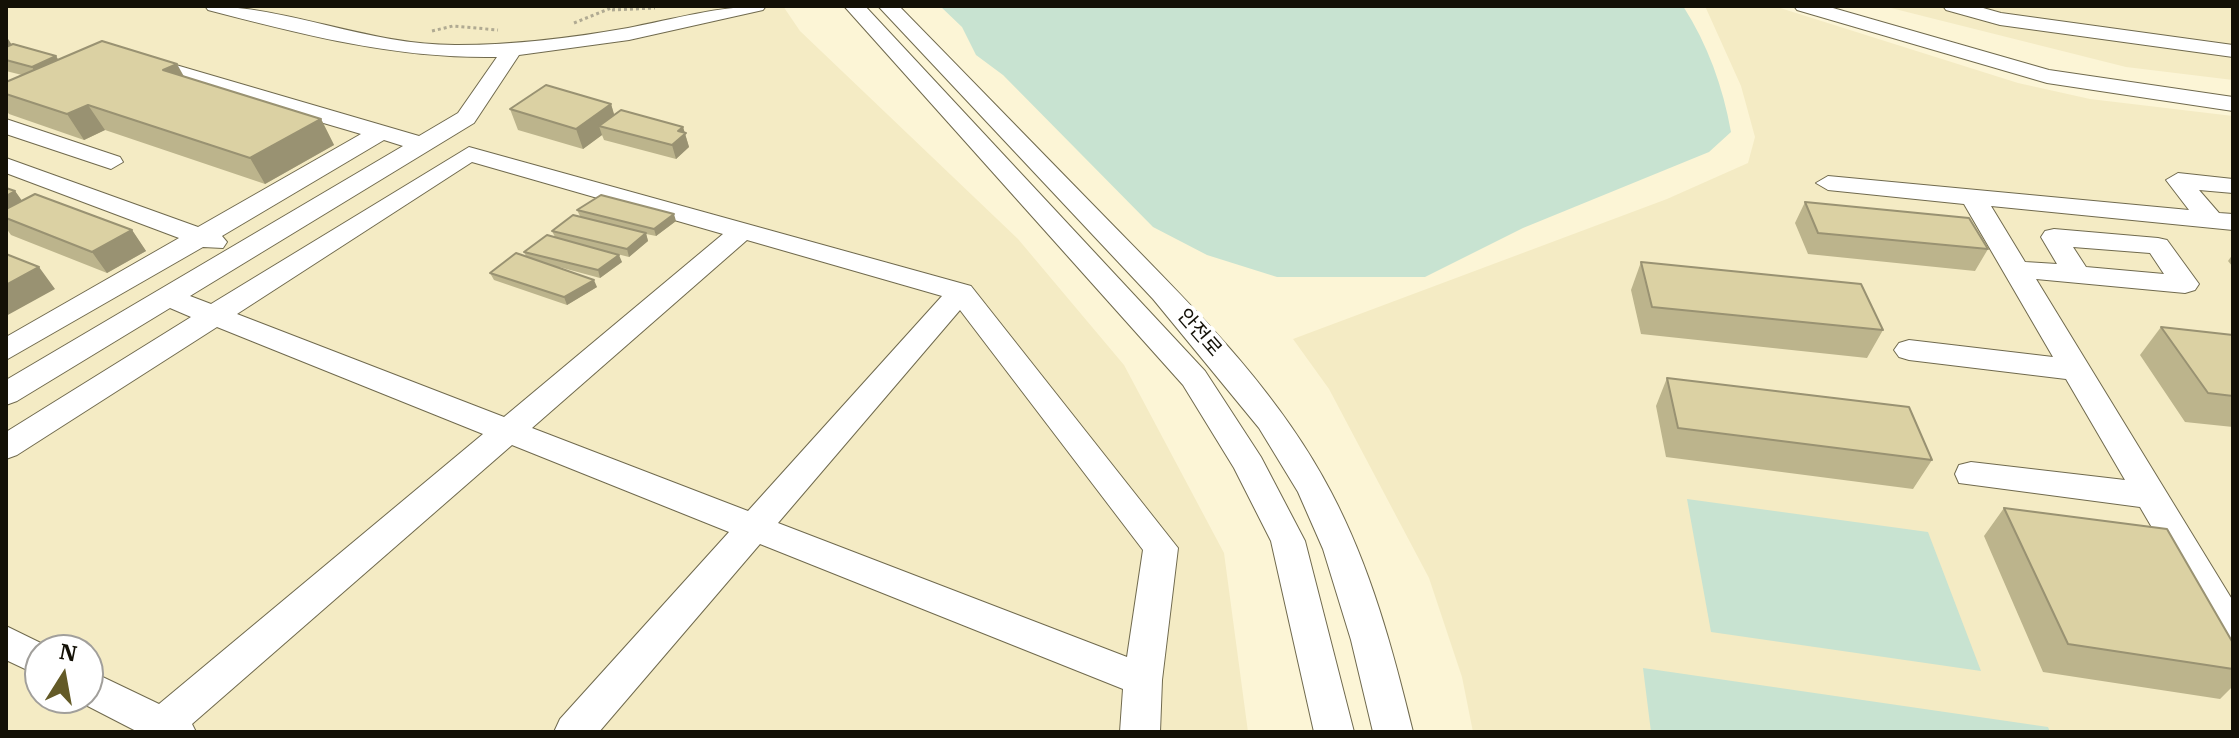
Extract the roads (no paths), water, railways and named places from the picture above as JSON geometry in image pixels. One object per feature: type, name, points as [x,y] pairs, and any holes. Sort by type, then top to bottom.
[{"type":"street","points":[[215,6],[346,39],[416,49],[508,39],[630,34],[756,6]]},
{"type":"street","name":"안전로","points":[[854,6],[1194,378],[1249,465],[1288,541],[1334,732]]},
{"type":"street","name":"안전로","points":[[888,6],[1202,334],[1257,403],[1314,491],[1336,540],[1368,622],[1393,732]]},
{"type":"street","points":[[1804,6],[2047,76],[2233,104]]},
{"type":"street","points":[[1953,6],[2106,25],[2233,51]]},
{"type":"street","points":[[12,383],[167,297],[466,118],[508,39]]},
{"type":"street","points":[[128,58],[422,144]]},
{"type":"street","points":[[6,126],[111,162]]},
{"type":"street","points":[[6,350],[381,132]]},
{"type":"street","points":[[6,447],[469,154],[961,292],[1161,548],[1143,680],[1140,732]]},
{"type":"street","points":[[6,165],[240,253]]},
{"type":"street","points":[[2222,221],[2178,180],[2233,186]]},
{"type":"street","points":[[1828,183],[2222,221]]},
{"type":"street","points":[[1973,197],[2233,633]]},
{"type":"street","points":[[104,695],[168,729],[508,430],[742,231]]},
{"type":"street","points":[[2016,269],[2077,275]]},
{"type":"street","points":[[574,732],[961,292]]},
{"type":"street","points":[[167,297],[1143,680]]},
{"type":"street","points":[[1909,350],[2076,370]]},
{"type":"street","points":[[1971,474],[2151,496]]},
{"type":"street","points":[[6,642],[24,652]]}]
